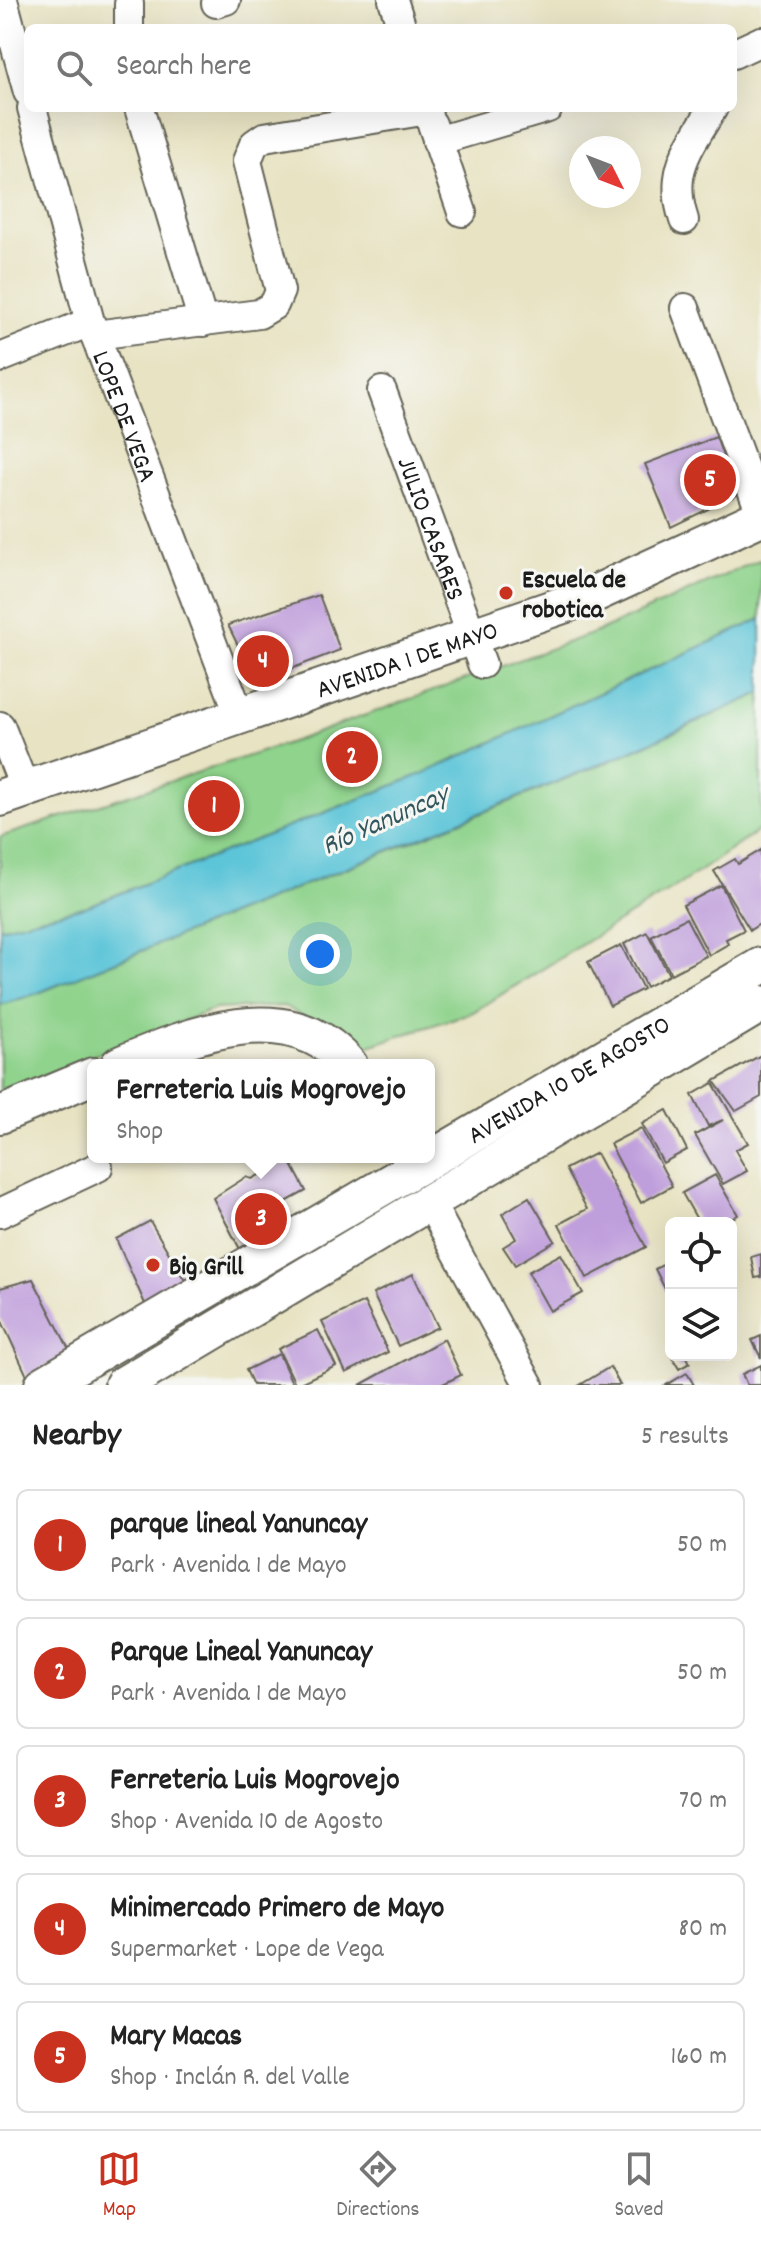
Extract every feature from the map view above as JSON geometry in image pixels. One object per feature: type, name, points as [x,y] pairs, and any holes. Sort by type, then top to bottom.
[{"type":"main road","name":"AVENIDA 1 DE MAYO","points":[[16,793],[240,716],[477,650],[761,515]]},
{"type":"main road","name":"AVENIDA 10 DE AGOSTO","points":[[435,1148],[761,966]]},
{"type":"main road","name":"AVENIDA 10 DE AGOSTO","points":[[123,1385],[761,1004]]},
{"type":"main road","points":[[135,1059],[213,1029],[253,1025],[289,1029],[318,1039],[342,1059]]},
{"type":"main road","points":[[0,1115],[87,1079]]},
{"type":"main road","name":"AVENIDA 10 DE AGOSTO","points":[[43,1385],[408,1163]]},
{"type":"main road","points":[[408,1163],[430,1203]]},
{"type":"street","points":[[3,0],[24,77]]},
{"type":"street","points":[[393,0],[401,24]]},
{"type":"street","name":"LOPE DE VEGA","points":[[33,112],[92,328],[240,716]]},
{"type":"street","points":[[140,112],[203,322]]},
{"type":"street","points":[[0,358],[92,328],[203,322],[259,314],[274,305],[280,291],[251,190],[247,161],[254,144],[264,137],[410,112]]},
{"type":"street","points":[[429,112],[462,212]]},
{"type":"street","points":[[437,141],[535,112]]},
{"type":"street","points":[[684,220],[676,197],[677,173],[711,112]]},
{"type":"street","points":[[685,308],[761,515]]},
{"type":"street","name":"JULIO CASARES","points":[[382,391],[477,650]]},
{"type":"street","points":[[0,726],[19,774],[16,793]]},
{"type":"street","points":[[0,1213],[98,1167]]},
{"type":"street","points":[[430,1203],[529,1385]]},
{"type":"green space","points":[[761,559],[761,619],[425,773],[88,906],[0,928],[0,837],[294,741],[602,630]]},
{"type":"green space","points":[[761,693],[761,829],[691,877],[473,1012],[360,1049],[284,1006],[215,1009],[83,1059],[0,1096],[0,1005],[38,993],[610,761]]},
{"type":"water","name":"Río Yanuncay","points":[[761,619],[761,693],[615,758],[38,993],[0,1005],[0,928],[88,906],[425,773]]},
{"type":"building","points":[[716,437],[737,495],[671,527],[645,464]]},
{"type":"building","points":[[319,595],[340,650],[296,667],[253,676],[228,625]]},
{"type":"building","points":[[761,850],[761,923],[750,930],[714,871],[735,859],[738,864]]},
{"type":"building","points":[[721,885],[744,930],[726,939],[728,944],[709,955],[683,905]]},
{"type":"building","points":[[686,918],[706,956],[671,974],[651,936]]},
{"type":"building","points":[[647,932],[669,975],[646,987],[624,944]]},
{"type":"building","points":[[621,945],[643,989],[610,1006],[588,962]]},
{"type":"building","points":[[761,1055],[761,1097],[736,1111],[714,1081]]},
{"type":"building","points":[[713,1083],[748,1143],[735,1150],[747,1171],[723,1184],[695,1135],[723,1120],[708,1126],[692,1095]]},
{"type":"building","points":[[667,1110],[687,1150],[663,1163],[642,1124]]},
{"type":"building","points":[[641,1128],[672,1186],[641,1203],[610,1144]]},
{"type":"building","points":[[596,1153],[646,1247],[587,1278],[559,1224],[587,1209],[565,1169]]},
{"type":"building","points":[[282,1163],[291,1163],[306,1191],[273,1209],[284,1225],[241,1251],[213,1198],[246,1177],[252,1179]]},
{"type":"building","points":[[715,1175],[738,1215],[696,1217],[682,1193]]},
{"type":"building","points":[[529,1197],[555,1241],[515,1265],[503,1247],[516,1239],[502,1214]]},
{"type":"building","points":[[150,1221],[187,1284],[146,1306],[116,1239]]},
{"type":"building","points":[[561,1254],[583,1293],[550,1311],[528,1272]]},
{"type":"building","points":[[761,1254],[761,1277],[755,1278],[751,1257]]},
{"type":"building","points":[[665,1264],[665,1289],[655,1269]]},
{"type":"building","points":[[413,1274],[438,1327],[398,1346],[373,1294]]},
{"type":"building","points":[[33,1279],[71,1353],[27,1376],[0,1317],[0,1288]]},
{"type":"building","points":[[364,1302],[388,1352],[346,1373],[322,1322]]},
{"type":"building","points":[[318,1330],[336,1366],[296,1385],[278,1349]]},
{"type":"building","points":[[761,1336],[761,1358],[752,1340]]},
{"type":"building","points":[[444,1339],[461,1375],[441,1385],[360,1385]]},
{"type":"building","points":[[279,1354],[293,1385],[253,1385],[246,1370]]},
{"type":"building","points":[[674,1361],[689,1361],[690,1363],[679,1369]]},
{"type":"building","points":[[761,1365],[761,1385],[747,1385],[742,1374]]},
{"type":"building","points":[[610,1367],[620,1385],[580,1385]]},
{"type":"building","points":[[687,1373],[694,1385],[666,1385]]},
{"type":"place","name":"Mary Macas","points":[[710,480]]},
{"type":"place","name":"Escuela de robotica","points":[[506,593]]},
{"type":"place","name":"Minimercado Primero de Mayo","points":[[263,661]]},
{"type":"place","name":"Parque Lineal Yanuncay","points":[[352,757]]},
{"type":"place","name":"parque lineal Yanuncay","points":[[214,806]]},
{"type":"place","name":"Ferreteria Luis Mogrovejo","points":[[261,1219]]},
{"type":"place","name":"Big Grill","points":[[153,1265]]}]
